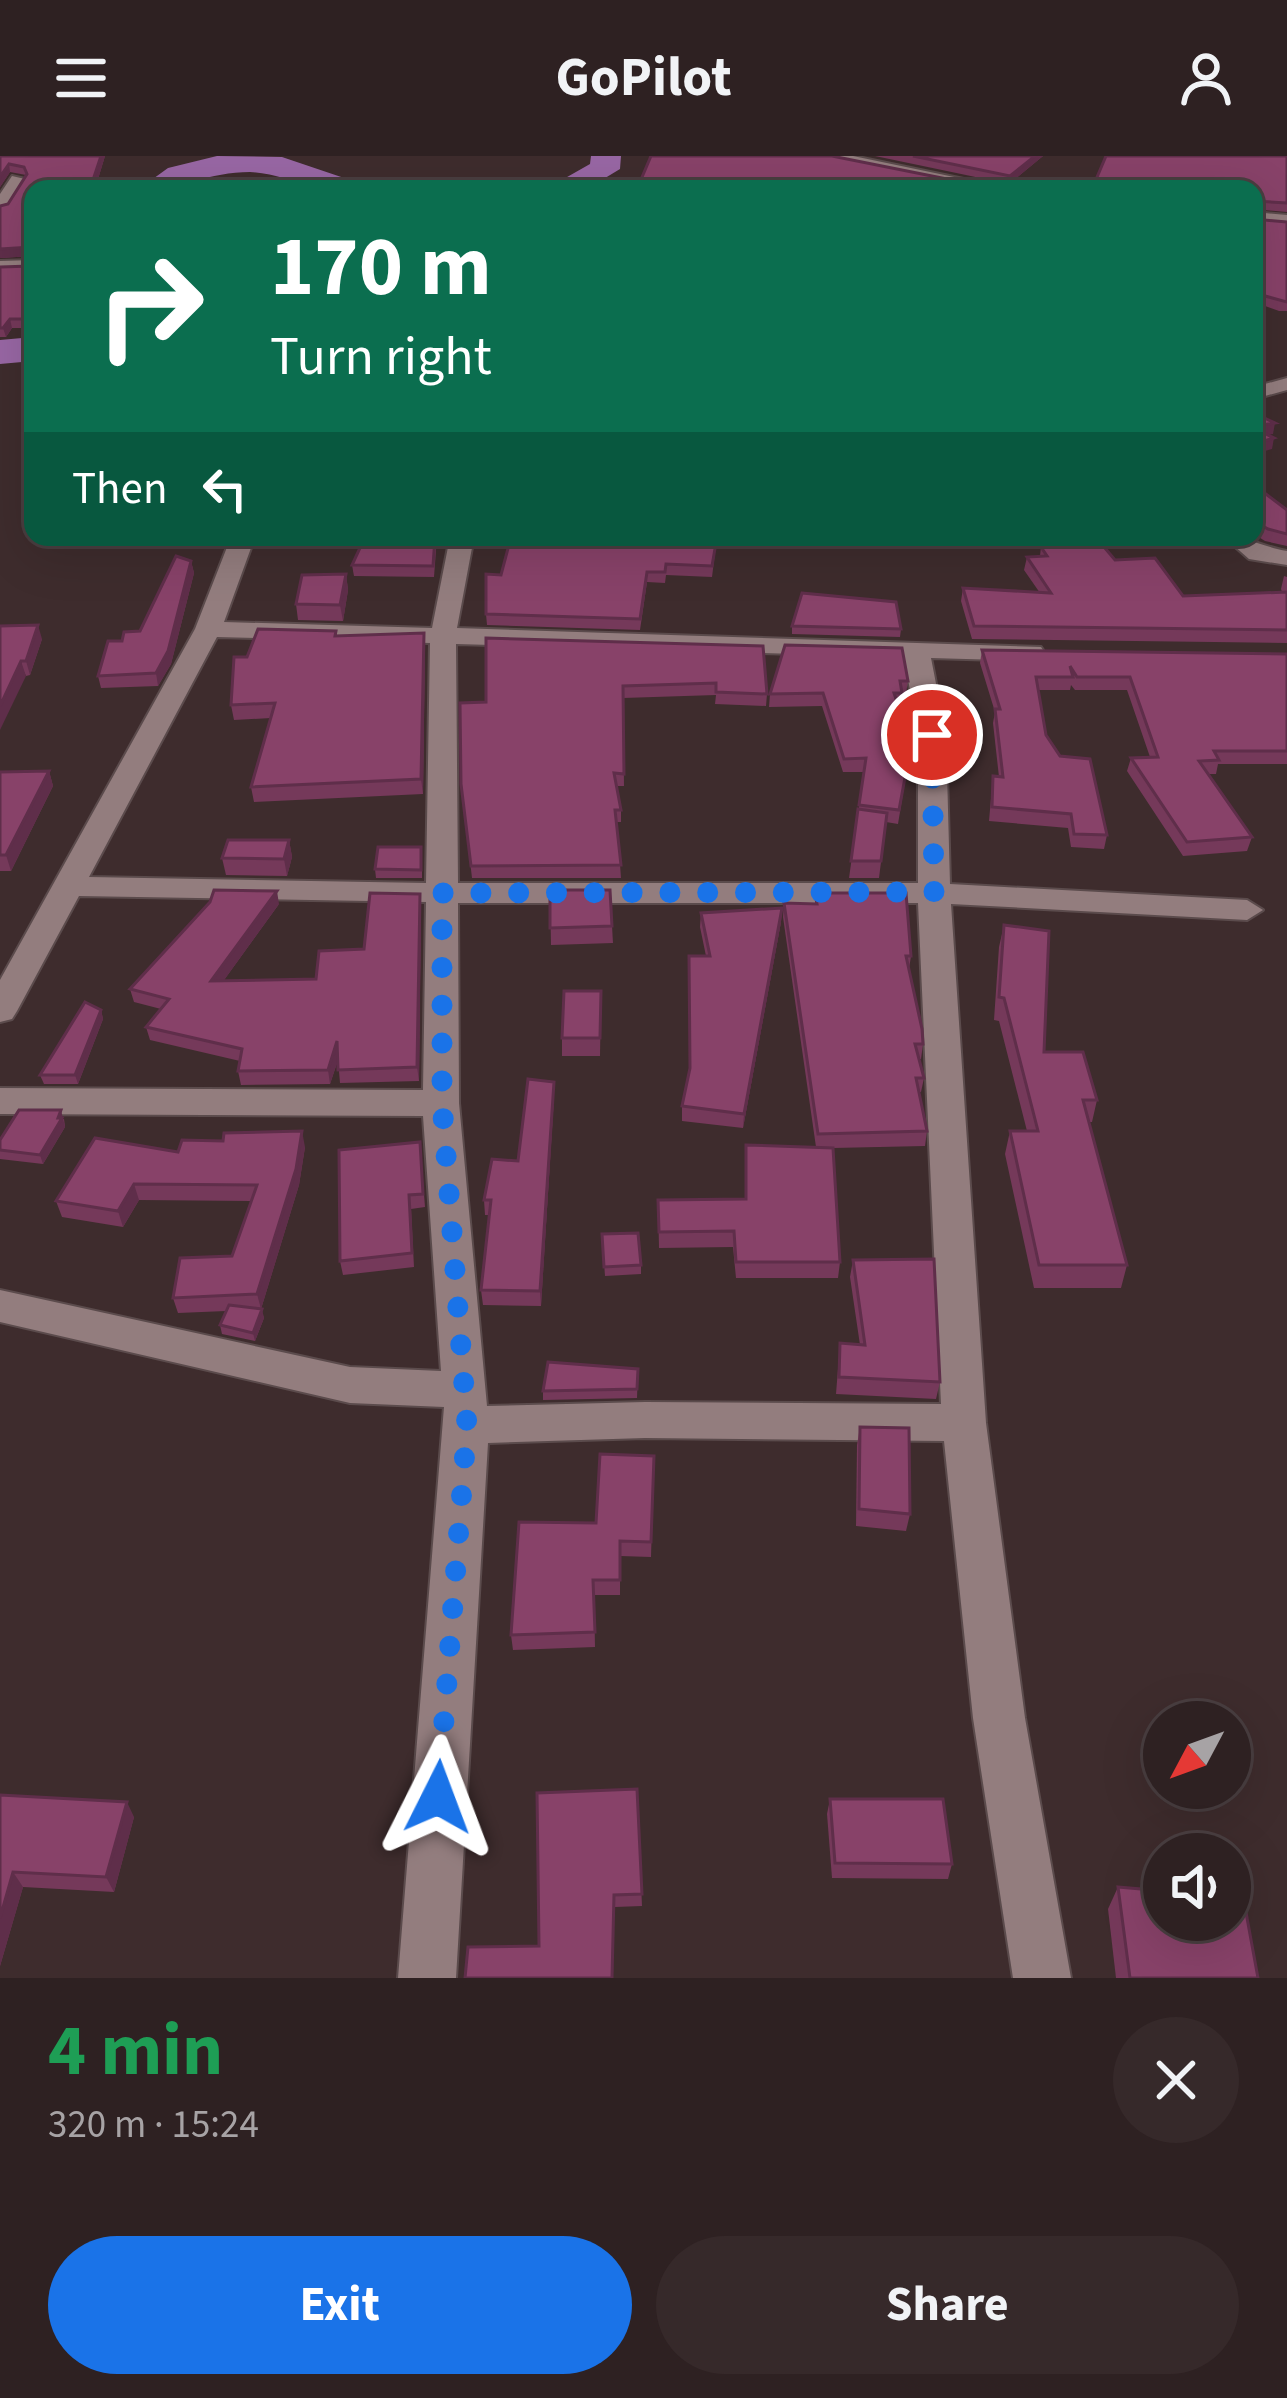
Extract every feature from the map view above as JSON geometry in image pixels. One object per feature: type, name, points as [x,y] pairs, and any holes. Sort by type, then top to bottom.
[{"type":"street","points":[[825,156],[954,180]]},
{"type":"street","points":[[0,207],[17,179]]},
{"type":"street","points":[[0,1011],[208,629],[240,546]]},
{"type":"street","points":[[428,1978],[465,1408],[442,1103],[442,636],[460,546]]},
{"type":"street","points":[[1248,546],[1258,554],[1287,558]]},
{"type":"street","points":[[208,629],[1069,655]]},
{"type":"street","points":[[916,648],[932,735],[934,892],[964,1424],[999,1718],[1042,1978]]},
{"type":"street","points":[[68,886],[442,893],[934,892],[1247,910]]},
{"type":"street","points":[[0,1101],[442,1103]]},
{"type":"street","points":[[0,1306],[465,1408],[645,1420],[964,1424]]},
{"type":"building","points":[[0,156],[101,156],[93,180],[24,180],[24,247],[0,249],[0,206],[8,204],[27,174],[24,167],[9,164],[0,177]]},
{"type":"building","points":[[651,156],[832,156],[952,180],[641,180]]},
{"type":"building","points":[[913,156],[1035,156],[1010,176]]},
{"type":"building","points":[[1106,156],[1287,156],[1287,203],[1263,202],[1263,180],[1096,180]]},
{"type":"building","points":[[1263,220],[1287,222],[1287,302],[1263,295]]},
{"type":"building","points":[[24,266],[24,319],[10,319],[3,328],[0,328],[0,267]]},
{"type":"building","points":[[1263,492],[1287,510],[1287,534],[1263,526]]},
{"type":"building","points":[[361,546],[434,546],[433,566],[352,565]]},
{"type":"building","points":[[509,546],[715,546],[712,566],[666,564],[665,572],[647,572],[640,619],[486,614],[486,574],[501,575]]},
{"type":"building","points":[[1103,546],[1115,560],[1155,558],[1183,596],[1287,592],[1287,630],[974,626],[963,588],[1051,593],[1027,557],[1047,556],[1041,547]]},
{"type":"building","points":[[176,556],[191,561],[168,651],[156,673],[98,676],[108,641],[122,641],[124,632],[140,631]]},
{"type":"building","points":[[346,574],[340,605],[296,604],[302,575]]},
{"type":"building","points":[[802,593],[896,602],[901,629],[792,626]]},
{"type":"building","points":[[38,625],[26,661],[21,661],[0,706],[0,626]]},
{"type":"building","points":[[258,629],[336,631],[335,636],[424,633],[421,779],[251,787],[275,703],[231,705],[234,657],[247,657]]},
{"type":"building","points":[[486,638],[763,646],[767,694],[716,692],[716,683],[623,686],[624,774],[614,773],[621,810],[615,810],[621,865],[471,866],[461,784],[460,703],[486,702]]},
{"type":"building","points":[[785,645],[902,648],[908,681],[900,681],[902,693],[894,693],[911,745],[899,810],[859,805],[866,758],[844,759],[823,693],[770,694]]},
{"type":"building","points":[[982,650],[1287,654],[1287,751],[1214,751],[1219,760],[1199,761],[1252,837],[1187,842],[1131,758],[1158,757],[1130,677],[1077,677],[1070,666],[1073,677],[1036,677],[1046,735],[1060,756],[1090,759],[1107,835],[1074,834],[1071,814],[992,807],[993,776],[1003,777],[995,709],[1000,709]]},
{"type":"building","points":[[49,771],[6,855],[0,855],[0,772]]},
{"type":"building","points":[[858,809],[887,813],[881,861],[851,861]]},
{"type":"building","points":[[228,840],[289,840],[284,859],[222,858]]},
{"type":"building","points":[[378,847],[421,847],[421,870],[375,869]]},
{"type":"building","points":[[214,890],[277,891],[211,981],[316,979],[319,951],[364,949],[370,893],[420,894],[417,1067],[338,1070],[337,1041],[328,1070],[238,1071],[242,1049],[146,1027],[169,999],[130,989],[210,902]]},
{"type":"building","points":[[550,890],[610,890],[612,926],[550,928]]},
{"type":"building","points":[[815,893],[906,893],[911,956],[906,956],[923,1044],[915,1044],[924,1078],[916,1078],[927,1131],[818,1134],[784,903],[817,904]]},
{"type":"building","points":[[782,908],[744,1114],[682,1106],[690,1068],[689,956],[710,956],[701,913]]},
{"type":"building","points":[[1004,925],[1049,931],[1044,1052],[1083,1052],[1097,1100],[1083,1100],[1127,1265],[1039,1265],[1010,1131],[1038,1131],[1004,998],[999,997]]},
{"type":"building","points":[[564,991],[601,991],[600,1038],[562,1038]]},
{"type":"building","points":[[85,1002],[101,1010],[75,1075],[40,1075]]},
{"type":"building","points":[[528,1079],[554,1082],[540,1291],[481,1290],[491,1200],[484,1200],[492,1159],[518,1161]]},
{"type":"building","points":[[19,1110],[61,1110],[58,1118],[62,1118],[40,1155],[0,1150],[0,1140]]},
{"type":"building","points":[[302,1131],[296,1169],[257,1294],[173,1298],[180,1258],[232,1256],[257,1185],[134,1184],[118,1211],[56,1201],[95,1138],[178,1152],[182,1140],[223,1141],[224,1133]]},
{"type":"building","points":[[420,1142],[423,1194],[409,1195],[412,1253],[340,1261],[339,1150]]},
{"type":"building","points":[[746,1145],[833,1148],[840,1262],[736,1262],[734,1231],[659,1232],[658,1200],[746,1199]]},
{"type":"building","points":[[638,1233],[641,1265],[604,1267],[602,1234]]},
{"type":"building","points":[[934,1259],[940,1382],[839,1377],[840,1343],[865,1345],[853,1260]]},
{"type":"building","points":[[229,1305],[262,1309],[253,1333],[220,1325]]},
{"type":"building","points":[[548,1362],[638,1369],[637,1389],[543,1391]]},
{"type":"building","points":[[860,1427],[909,1428],[910,1514],[859,1509]]},
{"type":"building","points":[[600,1454],[654,1456],[651,1542],[620,1541],[620,1580],[593,1580],[595,1632],[511,1635],[519,1522],[596,1523]]},
{"type":"building","points":[[637,1789],[642,1894],[614,1895],[612,1978],[465,1978],[468,1947],[539,1946],[537,1793]]},
{"type":"building","points":[[0,1795],[127,1802],[106,1877],[13,1872],[0,1918]]},
{"type":"building","points":[[830,1799],[943,1799],[952,1864],[835,1863]]},
{"type":"building","points":[[1118,1887],[1143,1889],[1143,1941],[1251,1940],[1258,1978],[1130,1978]]},
{"type":"waterway","points":[[581,180],[605,169],[606,156]]},
{"type":"waterway","points":[[167,180],[194,169],[244,163],[273,165],[321,180]]},
{"type":"waterway","points":[[0,352],[24,350]]},
{"type":"route","points":[[438,1797],[467,1425],[442,1103],[442,893],[934,892],[932,735]]}]
